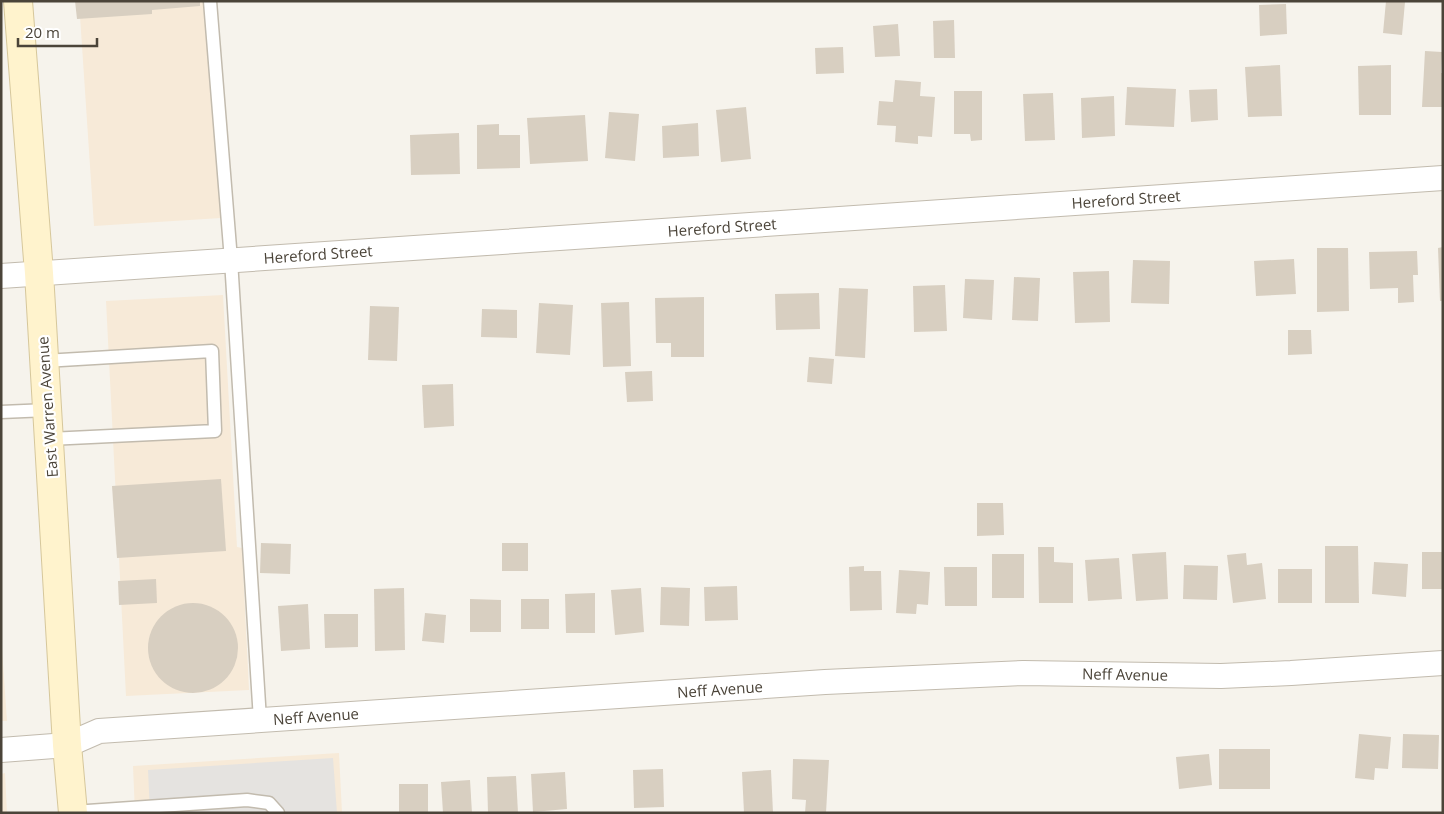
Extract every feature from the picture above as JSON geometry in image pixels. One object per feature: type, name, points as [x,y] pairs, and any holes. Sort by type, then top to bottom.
[{"type":"main road","name":"East Warren Avenue","points":[[18,1],[39,273],[73,812]]},
{"type":"street","name":"Hereford Street","points":[[1,276],[1443,178]]},
{"type":"street","name":"Neff Avenue","points":[[1,750],[68,745],[99,731],[834,681],[1023,673],[1221,676],[1443,663]]},
{"type":"lane","points":[[210,1],[231,260],[260,720]]},
{"type":"lane","points":[[44,361],[212,352],[215,431],[49,439]]},
{"type":"lane","points":[[1,412],[48,410]]},
{"type":"lane","points":[[73,812],[248,800],[268,803],[278,813]]},
{"type":"shaded area","points":[[79,1],[204,1],[221,218],[94,226]]},
{"type":"shaded area","points":[[223,295],[237,547],[242,548],[249,690],[126,696],[106,301]]},
{"type":"shaded area","points":[[1,635],[7,721],[1,721]]},
{"type":"shaded area","points":[[339,753],[342,813],[135,813],[133,766]]},
{"type":"shaded area","points":[[333,758],[337,813],[150,813],[148,770]]},
{"type":"shaded area","points":[[5,773],[7,813],[1,813],[1,774]]},
{"type":"building","points":[[75,1],[200,1],[200,6],[152,10],[152,14],[77,19]]},
{"type":"building","points":[[1386,1],[1405,2],[1402,35],[1383,33]]},
{"type":"building","points":[[1286,4],[1287,34],[1260,36],[1259,5]]},
{"type":"building","points":[[954,20],[955,58],[934,58],[933,21]]},
{"type":"building","points":[[898,24],[900,56],[875,57],[873,26]]},
{"type":"building","points":[[843,47],[844,73],[816,74],[815,48]]},
{"type":"building","points":[[1425,51],[1442,52],[1443,107],[1422,107]]},
{"type":"building","points":[[1280,65],[1282,116],[1248,117],[1245,67]]},
{"type":"building","points":[[1391,65],[1391,115],[1359,115],[1358,66]]},
{"type":"building","points":[[895,80],[921,82],[920,96],[935,97],[932,137],[918,136],[918,144],[895,142],[896,126],[877,125],[879,101],[893,102]]},
{"type":"building","points":[[1127,87],[1176,89],[1174,127],[1125,125]]},
{"type":"building","points":[[1217,89],[1218,120],[1191,122],[1189,90]]},
{"type":"building","points":[[954,91],[982,91],[982,140],[971,141],[970,134],[954,134]]},
{"type":"building","points":[[1053,93],[1055,140],[1025,141],[1023,94]]},
{"type":"building","points":[[1114,96],[1115,136],[1082,138],[1081,98]]},
{"type":"building","points":[[746,107],[751,159],[721,162],[716,110]]},
{"type":"building","points":[[609,112],[639,114],[635,161],[605,158]]},
{"type":"building","points":[[585,115],[588,161],[530,164],[527,118]]},
{"type":"building","points":[[698,123],[699,156],[663,158],[662,126]]},
{"type":"building","points":[[499,124],[499,135],[520,135],[520,168],[477,169],[477,125]]},
{"type":"building","points":[[459,133],[460,174],[411,175],[410,135]]},
{"type":"building","points":[[1443,247],[1443,301],[1440,301],[1438,248]]},
{"type":"building","points":[[1317,248],[1348,248],[1349,311],[1317,312]]},
{"type":"building","points":[[1417,251],[1418,275],[1413,275],[1414,302],[1398,303],[1398,288],[1370,289],[1369,252]]},
{"type":"building","points":[[1294,259],[1296,294],[1256,296],[1254,261]]},
{"type":"building","points":[[1133,260],[1170,261],[1169,304],[1131,303]]},
{"type":"building","points":[[1109,271],[1110,322],[1075,323],[1073,272]]},
{"type":"building","points":[[1014,277],[1040,278],[1038,321],[1012,320]]},
{"type":"building","points":[[965,279],[994,280],[992,320],[963,318]]},
{"type":"building","points":[[945,285],[947,331],[914,332],[913,286]]},
{"type":"building","points":[[839,288],[868,289],[865,358],[835,356]]},
{"type":"building","points":[[819,293],[820,329],[776,330],[775,294]]},
{"type":"building","points":[[704,297],[704,357],[671,357],[671,343],[656,343],[655,298]]},
{"type":"building","points":[[629,302],[631,366],[603,367],[601,303]]},
{"type":"building","points":[[539,303],[573,305],[570,355],[536,353]]},
{"type":"building","points":[[370,306],[399,307],[397,361],[368,360]]},
{"type":"building","points":[[482,309],[517,310],[517,338],[481,337]]},
{"type":"building","points":[[1288,330],[1311,330],[1312,354],[1288,355]]},
{"type":"building","points":[[809,357],[834,359],[832,384],[807,382]]},
{"type":"building","points":[[652,371],[653,401],[627,402],[625,372]]},
{"type":"building","points":[[453,384],[454,426],[424,428],[422,385]]},
{"type":"building","points":[[221,479],[226,551],[117,558],[112,486]]},
{"type":"building","points":[[977,503],[1003,503],[1004,535],[977,536]]},
{"type":"building","points":[[261,543],[291,544],[290,574],[260,573]]},
{"type":"building","points":[[502,543],[528,543],[528,571],[502,571]]},
{"type":"building","points":[[1325,546],[1358,546],[1359,603],[1325,603]]},
{"type":"building","points":[[1038,547],[1054,547],[1054,562],[1073,563],[1073,603],[1039,603]]},
{"type":"building","points":[[1166,552],[1168,599],[1136,601],[1132,554]]},
{"type":"building","points":[[1422,552],[1443,552],[1443,589],[1422,589]]},
{"type":"building","points":[[1246,553],[1247,565],[1262,563],[1266,599],[1233,603],[1227,555]]},
{"type":"building","points":[[992,554],[1024,554],[1024,598],[992,598]]},
{"type":"building","points":[[1119,558],[1122,599],[1088,601],[1085,560]]},
{"type":"building","points":[[1374,562],[1408,564],[1406,597],[1372,594]]},
{"type":"building","points":[[1184,565],[1218,566],[1217,600],[1183,599]]},
{"type":"building","points":[[864,566],[864,571],[881,571],[882,610],[850,611],[849,567]]},
{"type":"building","points":[[944,567],[977,567],[977,606],[945,606]]},
{"type":"building","points":[[1278,569],[1312,569],[1312,603],[1278,603]]},
{"type":"building","points":[[899,570],[930,572],[928,605],[917,604],[916,614],[896,613]]},
{"type":"building","points":[[156,579],[157,603],[119,605],[118,581]]},
{"type":"building","points":[[737,586],[738,620],[705,621],[704,587]]},
{"type":"building","points":[[661,587],[690,588],[689,626],[660,625]]},
{"type":"building","points":[[404,588],[405,650],[375,651],[374,589]]},
{"type":"building","points":[[641,588],[644,632],[615,635],[611,590]]},
{"type":"building","points":[[595,593],[595,633],[566,633],[565,594]]},
{"type":"building","points":[[470,599],[501,600],[501,632],[470,632]]},
{"type":"building","points":[[521,599],[549,599],[549,629],[521,629]]},
{"type":"building","points":[[193,603],[210,606],[225,616],[235,631],[238,648],[235,665],[225,680],[210,690],[193,693],[176,690],[161,680],[151,665],[148,648],[151,631],[161,616],[176,606]]},
{"type":"building","points":[[308,604],[310,649],[281,651],[278,606]]},
{"type":"building","points":[[425,613],[446,615],[444,643],[422,641]]},
{"type":"building","points":[[324,614],[358,614],[358,647],[325,648]]},
{"type":"building","points":[[1359,734],[1391,737],[1388,769],[1375,768],[1374,780],[1355,778]]},
{"type":"building","points":[[1403,734],[1439,735],[1438,769],[1402,768]]},
{"type":"building","points":[[1219,749],[1270,749],[1270,789],[1219,789]]},
{"type":"building","points":[[1209,754],[1212,785],[1179,789],[1176,757]]},
{"type":"building","points":[[793,759],[829,760],[826,813],[805,813],[806,800],[792,799]]},
{"type":"building","points":[[663,769],[664,807],[634,808],[633,770]]},
{"type":"building","points":[[771,770],[773,813],[744,813],[742,772]]},
{"type":"building","points":[[565,772],[567,809],[533,812],[531,774]]},
{"type":"building","points":[[516,776],[518,813],[488,813],[487,777]]},
{"type":"building","points":[[470,780],[472,813],[443,813],[441,782]]},
{"type":"building","points":[[399,784],[428,784],[428,813],[399,813]]}]
